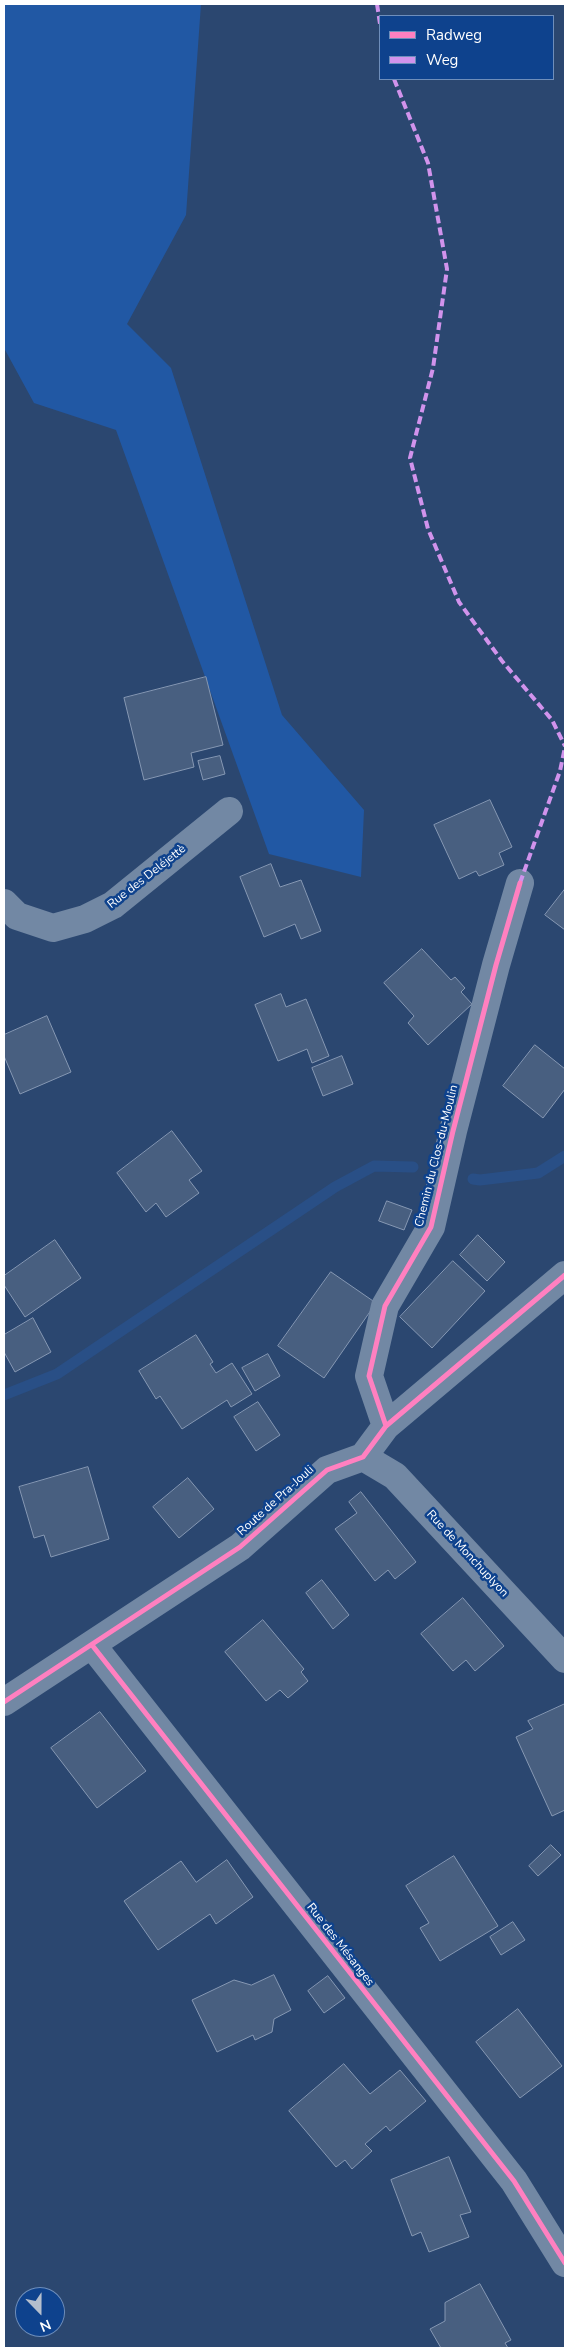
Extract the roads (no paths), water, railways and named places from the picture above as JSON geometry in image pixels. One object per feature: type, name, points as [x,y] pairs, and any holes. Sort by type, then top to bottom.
[{"type":"street","name":"Rue des Deléjettè","points":[[4,903],[17,916],[53,928],[85,919],[113,906],[229,811]]},
{"type":"street","name":"Chemin du Clos-du-Moulin","points":[[386,1426],[369,1376],[385,1306],[431,1227],[453,1131],[496,965],[520,883]]},
{"type":"street","points":[[363,1457],[386,1426],[565,1275]]},
{"type":"street","name":"Route de Pra-Jouli","points":[[4,1702],[240,1547],[327,1470],[363,1457]]},
{"type":"street","name":"Rue de Monchuplyon","points":[[363,1457],[395,1476],[565,1659]]},
{"type":"street","name":"Rue des Mésanges","points":[[92,1645],[514,2181],[565,2263]]},
{"type":"waterway","points":[[473,1179],[480,1180],[538,1173],[565,1156]]},
{"type":"waterway","points":[[4,1395],[57,1374],[335,1187],[374,1166],[413,1167]]}]
